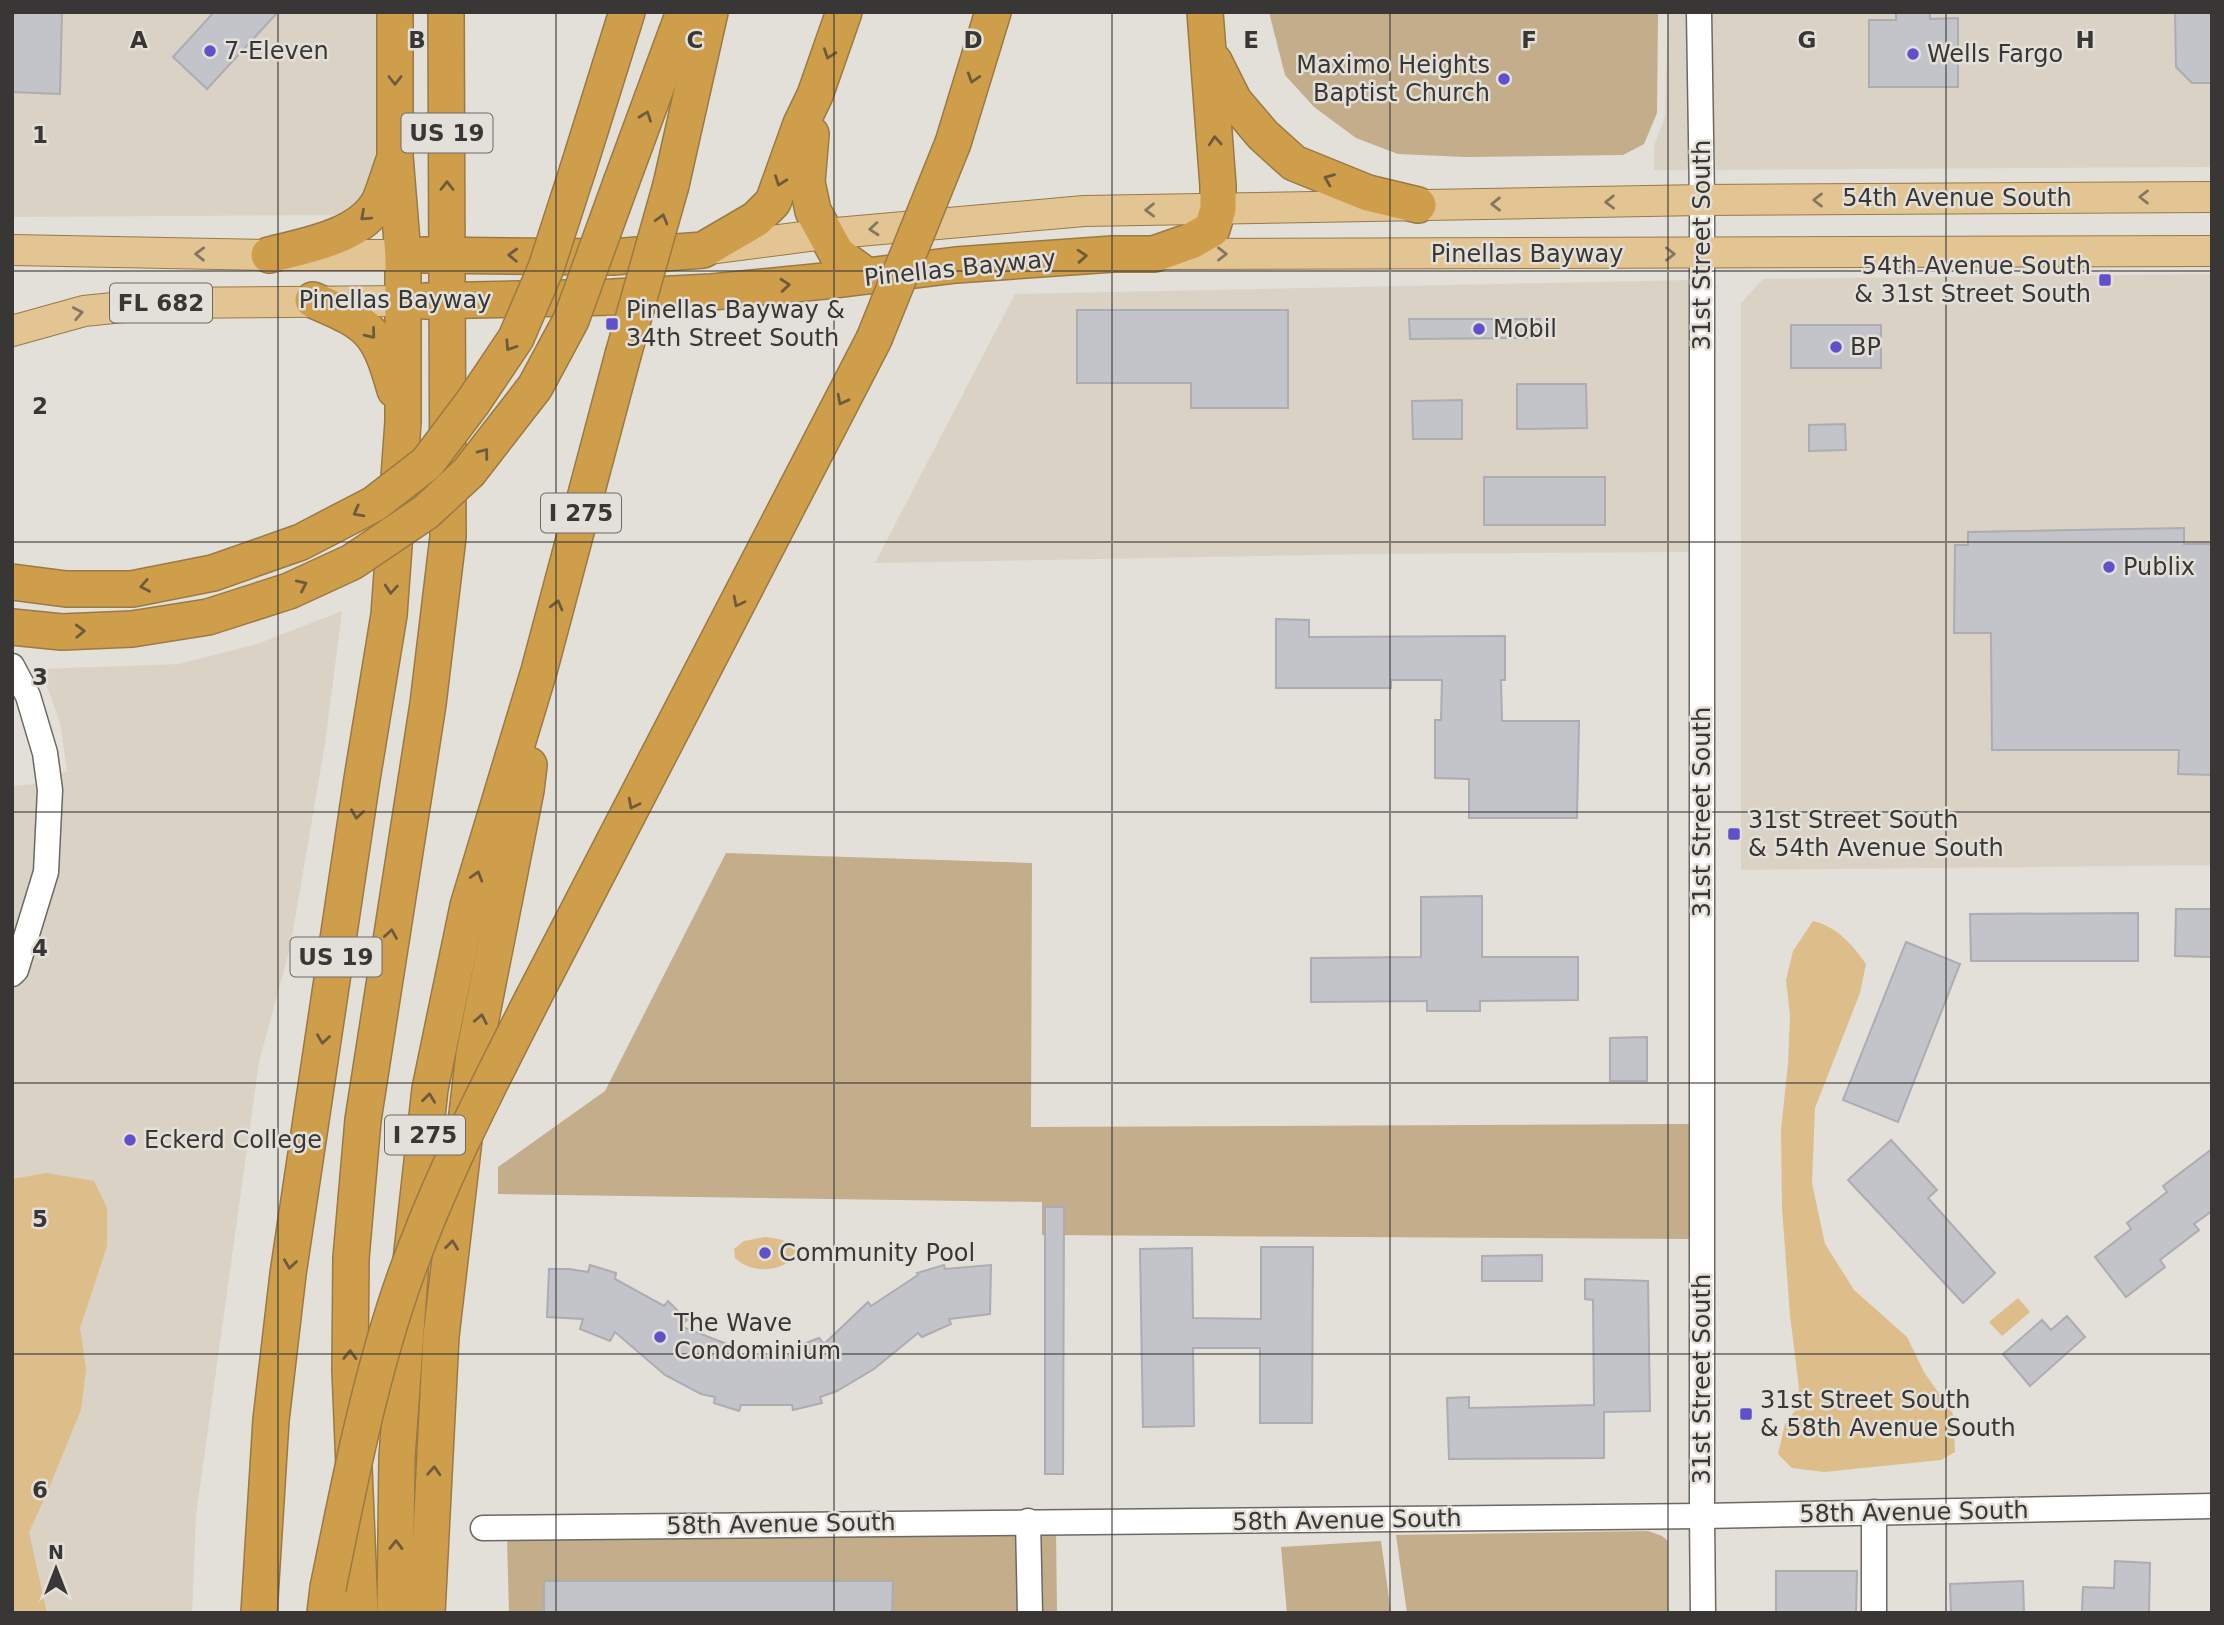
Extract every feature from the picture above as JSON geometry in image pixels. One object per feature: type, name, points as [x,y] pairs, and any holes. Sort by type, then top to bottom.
[{"type":"highway","name":"US 19","points":[[258,1613],[271,1420],[288,1274],[389,615],[403,422],[403,255],[395,156],[396,12]]},
{"type":"highway","name":"US 19","points":[[360,1613],[350,1370],[351,1258],[363,1120],[428,704],[448,537],[446,12]]},
{"type":"highway","points":[[12,582],[66,589],[132,589],[213,573],[301,542],[374,504],[427,463],[516,338],[546,268],[628,12]]},
{"type":"highway","points":[[12,628],[62,632],[132,629],[208,617],[289,591],[352,562],[426,512],[470,472],[535,387],[571,320],[684,12]]},
{"type":"highway","name":"I 275","points":[[395,1613],[397,1457],[411,1261],[430,1089],[468,906],[539,671],[671,185],[710,12]]},
{"type":"highway","points":[[703,250],[756,219],[773,202],[844,12]]},
{"type":"highway","name":"I 275","points":[[327,1601],[364,1412],[394,1308],[447,1169],[874,339],[953,143],[993,12]]},
{"type":"highway","points":[[1154,254],[1191,241],[1212,229],[1218,209],[1205,12]]},
{"type":"highway","points":[[1208,49],[1234,101],[1263,135],[1294,163],[1368,193],[1418,205]]},
{"type":"highway","points":[[815,95],[807,182],[813,211],[837,254],[867,276]]},
{"type":"highway","points":[[269,255],[332,238],[363,220],[379,202],[395,156]]},
{"type":"highway","name":"Pinellas Bayway","points":[[403,255],[612,257],[703,250]]},
{"type":"highway","name":"Pinellas Bayway","points":[[404,301],[712,292],[956,265],[1113,254],[1154,254]]},
{"type":"highway","points":[[313,300],[356,318],[381,346],[403,422]]},
{"type":"highway","points":[[426,1613],[441,1336],[474,1054],[526,790],[539,671]]},
{"type":"main road","name":"54th Avenue South","points":[[1703,200],[2212,197]]},
{"type":"main road","name":"Pinellas Bayway","points":[[703,250],[825,234],[1084,211],[1703,200]]},
{"type":"main road","name":"Pinellas Bayway","points":[[12,250],[403,255]]},
{"type":"main road","points":[[1703,254],[2212,251]]},
{"type":"main road","name":"Pinellas Bayway","points":[[1154,254],[1703,254]]},
{"type":"main road","name":"Pinellas Bayway","points":[[12,331],[61,316],[161,303],[404,301]]},
{"type":"street","name":"31st Street South","points":[[1699,12],[1703,200],[1703,1613]]},
{"type":"street","points":[[12,666],[28,696],[45,753],[50,790],[46,872],[16,970],[12,974]]},
{"type":"street","name":"58th Avenue South","points":[[483,1528],[1702,1516],[2212,1506]]},
{"type":"street","points":[[1874,1513],[1874,1613]]},
{"type":"street","points":[[1028,1521],[1030,1613]]},
{"type":"shaded area","points":[[12,12],[384,12],[384,156],[370,196],[348,215],[12,217]]},
{"type":"shaded area","points":[[1269,12],[1658,12],[1657,113],[1644,144],[1623,155],[1465,157],[1398,154],[1356,138],[1314,107],[1285,75]]},
{"type":"shaded area","points":[[1668,12],[1688,12],[1691,170],[1654,170],[1654,146],[1665,117]]},
{"type":"shaded area","points":[[1709,12],[2212,12],[2212,167],[1713,170]]},
{"type":"shaded area","points":[[2212,274],[2212,865],[1741,870],[1741,303],[1763,279]]},
{"type":"shaded area","points":[[1692,280],[1692,552],[1368,554],[875,563],[1015,294]]},
{"type":"shaded area","name":"Eckerd College","points":[[342,611],[325,744],[290,948],[259,1062],[196,1515],[192,1613],[12,1613],[12,786],[35,784],[67,771],[60,723],[41,669],[179,664],[257,644]]},
{"type":"shaded area","points":[[726,853],[1032,863],[1031,1127],[1691,1124],[1691,1239],[1042,1235],[1042,1202],[498,1194],[498,1167],[605,1091]]},
{"type":"shaded area","points":[[1813,921],[1829,927],[1843,937],[1866,964],[1860,993],[1815,1108],[1812,1183],[1825,1244],[1854,1290],[1907,1337],[1924,1372],[1953,1414],[1955,1452],[1941,1460],[1824,1472],[1792,1468],[1778,1454],[1785,1424],[1797,1408],[1799,1388],[1782,1208],[1781,1129],[1790,1016],[1786,980],[1793,951]]},
{"type":"shaded area","points":[[46,1173],[94,1181],[107,1208],[107,1246],[80,1328],[86,1369],[81,1410],[29,1532],[47,1613],[12,1613],[12,1179]]},
{"type":"shaded area","name":"Community Pool","points":[[765,1237],[785,1241],[794,1248],[795,1255],[789,1262],[763,1269],[749,1267],[735,1258],[734,1249],[744,1241]]},
{"type":"shaded area","points":[[2018,1298],[2030,1312],[2002,1336],[1989,1322]]},
{"type":"shaded area","points":[[1648,1531],[1668,1541],[1668,1613],[1407,1613],[1396,1535]]},
{"type":"shaded area","points":[[1039,1533],[1056,1533],[1057,1613],[1040,1613]]},
{"type":"shaded area","points":[[1017,1534],[1019,1613],[509,1613],[507,1540]]},
{"type":"shaded area","points":[[1381,1541],[1391,1613],[1287,1613],[1281,1547]]},
{"type":"building","points":[[12,12],[62,12],[60,94],[12,92]]},
{"type":"building","name":"7-Eleven","points":[[214,12],[278,12],[207,89],[173,57]]},
{"type":"building","name":"Wells Fargo","points":[[1896,12],[1930,12],[1930,19],[1958,18],[1958,87],[1869,87],[1869,20],[1896,20]]},
{"type":"building","points":[[2175,12],[2212,12],[2212,83],[2192,83],[2176,67]]},
{"type":"building","points":[[1077,310],[1288,310],[1288,408],[1191,408],[1191,383],[1077,383]]},
{"type":"building","points":[[1409,319],[1540,319],[1540,338],[1410,339]]},
{"type":"building","name":"BP","points":[[1791,325],[1881,325],[1881,368],[1791,368]]},
{"type":"building","points":[[1517,384],[1586,384],[1587,428],[1517,429]]},
{"type":"building","points":[[1462,400],[1462,439],[1413,439],[1412,401]]},
{"type":"building","points":[[1845,424],[1846,450],[1809,451],[1809,425]]},
{"type":"building","points":[[1484,477],[1605,477],[1605,525],[1484,525]]},
{"type":"building","points":[[2184,528],[2184,544],[2212,544],[2212,775],[2178,774],[2179,750],[1992,750],[1991,633],[1954,633],[1955,545],[1968,545],[1968,532]]},
{"type":"building","points":[[1276,619],[1309,620],[1309,637],[1505,636],[1505,680],[1501,680],[1502,721],[1579,721],[1577,818],[1469,818],[1469,779],[1435,778],[1435,720],[1441,720],[1442,680],[1391,680],[1391,688],[1276,688]]},
{"type":"building","points":[[1482,896],[1482,957],[1578,957],[1578,1000],[1480,1001],[1480,1011],[1427,1011],[1427,1001],[1311,1002],[1311,958],[1421,957],[1421,897]]},
{"type":"building","points":[[2176,909],[2212,909],[2212,957],[2175,956]]},
{"type":"building","points":[[2138,913],[2138,961],[1971,961],[1970,914]]},
{"type":"building","points":[[1906,942],[1960,964],[1898,1122],[1843,1100]]},
{"type":"building","points":[[1647,1037],[1647,1081],[1610,1081],[1610,1038]]},
{"type":"building","points":[[1891,1140],[1937,1190],[1928,1198],[1995,1273],[1963,1303],[1848,1180]]},
{"type":"building","points":[[2212,1149],[2212,1211],[2194,1224],[2199,1230],[2160,1260],[2165,1267],[2126,1297],[2095,1257],[2131,1229],[2127,1223],[2167,1192],[2163,1186]]},
{"type":"building","points":[[1045,1207],[1064,1207],[1063,1474],[1045,1474]]},
{"type":"building","points":[[1261,1247],[1313,1247],[1312,1423],[1260,1423],[1260,1348],[1193,1348],[1194,1426],[1143,1427],[1140,1249],[1192,1248],[1193,1318],[1261,1319]]},
{"type":"building","points":[[1542,1255],[1542,1281],[1482,1281],[1482,1256]]},
{"type":"building","name":"The Wave Condominium","points":[[590,1265],[616,1273],[615,1279],[664,1306],[668,1301],[687,1320],[680,1326],[740,1349],[740,1354],[759,1357],[798,1356],[795,1347],[819,1338],[824,1344],[868,1302],[871,1306],[918,1275],[917,1273],[944,1265],[945,1269],[991,1265],[990,1314],[949,1319],[951,1324],[922,1337],[918,1333],[874,1369],[837,1391],[820,1397],[822,1403],[793,1410],[792,1405],[741,1405],[739,1411],[714,1403],[715,1397],[701,1394],[665,1375],[615,1332],[610,1341],[580,1329],[583,1319],[547,1317],[549,1269],[588,1272]]},
{"type":"building","points":[[1585,1279],[1648,1281],[1650,1411],[1604,1412],[1604,1458],[1449,1459],[1447,1398],[1469,1397],[1469,1408],[1594,1405],[1593,1300],[1585,1299]]},
{"type":"building","points":[[2067,1316],[2085,1337],[2030,1386],[2003,1354],[2042,1320],[2051,1330]]},
{"type":"building","points":[[2115,1561],[2150,1563],[2149,1613],[2082,1612],[2083,1587],[2114,1588]]},
{"type":"building","points":[[1776,1571],[1857,1571],[1856,1613],[1776,1613]]},
{"type":"building","points":[[544,1581],[893,1581],[892,1613],[544,1613]]},
{"type":"building","points":[[2023,1581],[2024,1613],[1951,1613],[1950,1584]]},
{"type":"place","name":"7-Eleven","points":[[210,51]]},
{"type":"place","name":"Wells Fargo","points":[[1913,54]]},
{"type":"place","name":"Maximo Heights Baptist Church","points":[[1504,79]]},
{"type":"place","name":"54th Avenue South & 31st Street South","points":[[2105,280]]},
{"type":"place","name":"Pinellas Bayway & 34th Street South","points":[[612,324]]},
{"type":"place","name":"Mobil","points":[[1479,329]]},
{"type":"place","name":"BP","points":[[1836,347]]},
{"type":"place","name":"Publix","points":[[2109,567]]},
{"type":"place","name":"31st Street South & 54th Avenue South","points":[[1734,834]]},
{"type":"place","name":"Eckerd College","points":[[130,1140]]},
{"type":"place","name":"Community Pool","points":[[765,1253]]},
{"type":"place","name":"The Wave Condominium","points":[[660,1337]]},
{"type":"place","name":"31st Street South & 58th Avenue South","points":[[1746,1414]]}]
